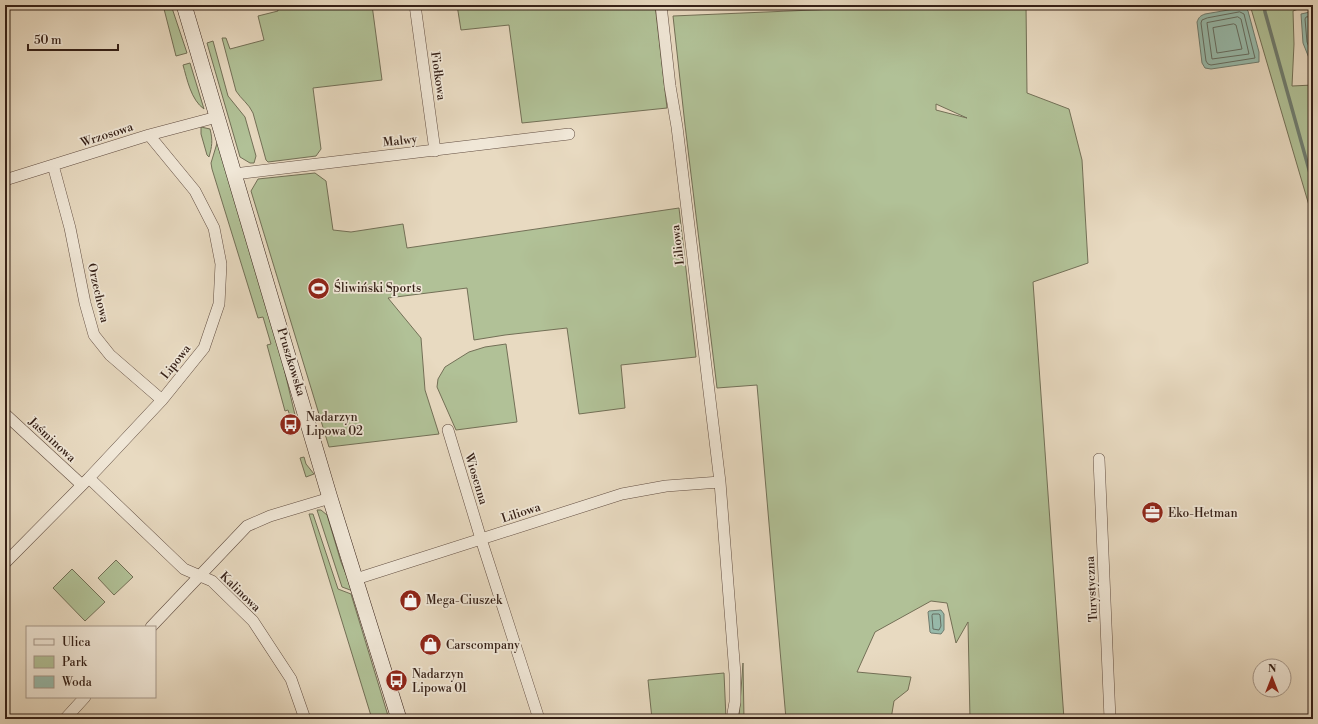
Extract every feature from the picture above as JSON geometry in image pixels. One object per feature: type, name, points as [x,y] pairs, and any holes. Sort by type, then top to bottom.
[{"type":"street","name":"Pruszkowska","points":[[184,5],[330,498],[399,719]]},
{"type":"street","name":"Fiołkowa","points":[[415,5],[435,151]]},
{"type":"street","name":"Liliowa","points":[[661,5],[720,482],[735,674],[735,702],[732,719]]},
{"type":"street","name":"Wrzosowa","points":[[5,180],[149,135],[217,117]]},
{"type":"street","name":"Malwy","points":[[234,174],[569,134]]},
{"type":"street","name":"Lipowa","points":[[5,563],[162,400],[204,348],[219,304],[220,264],[214,228],[195,191],[149,135]]},
{"type":"street","name":"Orzechowa","points":[[53,165],[70,228],[85,303],[94,335],[110,355],[162,400]]},
{"type":"street","name":"Jaśminowa","points":[[5,414],[85,481]]},
{"type":"street","name":"Wiosenna","points":[[448,430],[538,719]]},
{"type":"street","name":"Turystyczna","points":[[1099,459],[1110,719]]},
{"type":"street","name":"Kalinowa","points":[[85,481],[184,569],[212,581],[253,621],[291,679],[305,719]]},
{"type":"street","name":"Liliowa","points":[[356,579],[622,494],[666,486],[720,482]]},
{"type":"street","points":[[152,626],[247,526],[270,516],[330,498]]},
{"type":"street","points":[[65,719],[84,698]]},
{"type":"green space","points":[[163,5],[171,5],[187,53],[176,56]]},
{"type":"green space","points":[[277,5],[372,5],[382,80],[313,88],[321,149],[316,156],[268,162],[266,160],[253,113],[236,91],[222,38],[226,38],[230,49],[264,40],[258,16],[278,11]]},
{"type":"green space","points":[[457,5],[655,5],[667,108],[522,123],[509,25],[461,30]]},
{"type":"green space","points":[[929,5],[1026,5],[1027,93],[1069,109],[1082,160],[1088,263],[1033,282],[1064,719],[970,719],[968,622],[956,643],[947,603],[931,601],[875,632],[857,672],[911,677],[908,690],[894,701],[891,719],[786,719],[757,385],[717,388],[673,16]],"holes":[[[936,104],[967,118],[936,110]]]},
{"type":"green space","points":[[1250,5],[1309,5],[1293,11],[1294,44],[1292,86],[1313,85],[1313,219]]},
{"type":"green space","points":[[213,41],[228,96],[245,117],[256,156],[254,163],[250,163],[240,157],[207,43]]},
{"type":"green space","points":[[190,63],[204,109],[196,100],[188,83],[183,65]]},
{"type":"green space","points":[[201,127],[210,129],[212,143],[209,157],[207,155],[201,134]]},
{"type":"green space","points":[[218,140],[277,339],[295,415],[290,416],[288,410],[285,411],[267,345],[271,344],[263,317],[258,318],[212,169],[211,163]]},
{"type":"green space","points":[[315,173],[326,181],[333,230],[351,232],[403,224],[407,248],[679,208],[696,357],[621,365],[625,408],[579,414],[567,328],[474,340],[467,288],[388,298],[421,338],[425,390],[439,434],[329,447],[251,191],[258,179]]},
{"type":"green space","points":[[506,344],[517,422],[456,430],[437,387],[438,379],[445,367],[469,352],[485,347]]},
{"type":"green space","points":[[304,457],[306,464],[314,474],[306,477],[300,458]]},
{"type":"green space","points":[[317,510],[321,510],[327,515],[341,562],[353,591],[342,587]]},
{"type":"green space","points":[[309,514],[313,514],[338,589],[351,594],[389,719],[372,719]]},
{"type":"green space","points":[[116,560],[133,577],[114,595],[98,578]]},
{"type":"green space","points":[[72,569],[105,602],[85,621],[53,588]]},
{"type":"green space","points":[[743,663],[744,719],[737,719],[739,717]]},
{"type":"green space","points":[[724,673],[726,719],[652,719],[648,680]]},
{"type":"water","points":[[1245,8],[1248,11],[1259,52],[1259,62],[1211,69],[1205,68],[1202,63],[1197,22],[1198,19],[1205,14]]},
{"type":"water","points":[[1313,12],[1313,68],[1303,43],[1301,14]]},
{"type":"water","points":[[941,610],[944,614],[944,630],[941,634],[931,633],[928,612]]},
{"type":"waterway","points":[[1264,5],[1313,184]]},
{"type":"place","name":"Śliwiński Sports","points":[[319,288]]},
{"type":"place","name":"Nadarzyn Lipowa 02","points":[[291,424]]},
{"type":"place","name":"Eko-Hetman","points":[[1153,513]]},
{"type":"place","name":"Mega-Ciuszek","points":[[410,600]]},
{"type":"place","name":"Carscompany","points":[[431,645]]},
{"type":"place","name":"Nadarzyn Lipowa 01","points":[[397,681]]}]
